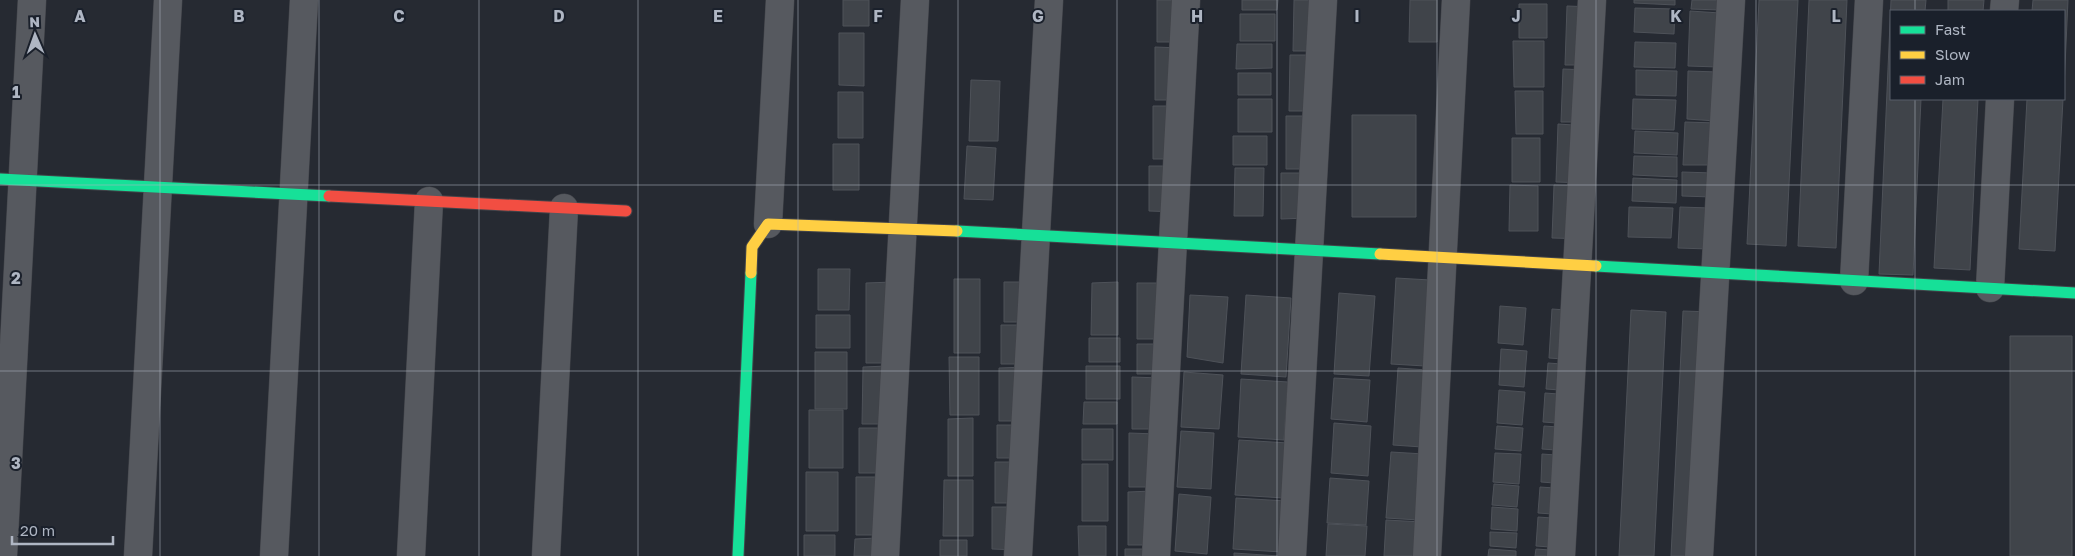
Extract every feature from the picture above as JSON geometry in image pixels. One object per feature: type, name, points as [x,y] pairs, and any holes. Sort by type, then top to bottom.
[{"type":"street","points":[[3,556],[12,180],[32,0]]},
{"type":"street","points":[[138,556],[168,0]]},
{"type":"street","points":[[274,556],[304,0]]},
{"type":"street","points":[[738,556],[752,247],[768,224],[780,0]]},
{"type":"street","points":[[885,556],[915,0]]},
{"type":"street","points":[[1018,556],[1049,0]]},
{"type":"street","points":[[1156,556],[1186,0]]},
{"type":"street","points":[[1292,556],[1323,0]]},
{"type":"street","points":[[1426,556],[1456,0]]},
{"type":"street","points":[[1561,556],[1592,0]]},
{"type":"street","points":[[1699,556],[1731,0]]},
{"type":"street","points":[[1854,281],[1868,0]]},
{"type":"street","points":[[1990,288],[2000,100]]},
{"type":"street","points":[[12,180],[626,211]]},
{"type":"street","points":[[411,556],[429,201]]},
{"type":"street","points":[[546,556],[564,208]]},
{"type":"street","points":[[768,224],[902,228],[2075,293]]},
{"type":"building","points":[[843,0],[869,0],[869,26],[843,26]]},
{"type":"building","points":[[1157,0],[1188,0],[1187,42],[1157,42]]},
{"type":"building","points":[[1242,0],[1278,0],[1277,10],[1242,10]]},
{"type":"building","points":[[1294,0],[1319,0],[1319,51],[1293,51]]},
{"type":"building","points":[[1410,0],[1437,0],[1437,42],[1409,42]]},
{"type":"building","points":[[1634,0],[1675,0],[1675,5],[1634,3]]},
{"type":"building","points":[[1692,0],[1720,0],[1720,10],[1691,9]]},
{"type":"building","points":[[1759,0],[1798,0],[1786,246],[1747,244]]},
{"type":"building","points":[[1809,0],[1847,0],[1836,248],[1798,246]]},
{"type":"building","points":[[1891,0],[1926,0],[1925,10],[1891,10]]},
{"type":"building","points":[[1948,0],[1984,0],[1983,10],[1948,10]]},
{"type":"building","points":[[2033,0],[2068,0],[2065,66],[2065,10],[2032,10]]},
{"type":"building","points":[[1519,4],[1547,4],[1547,38],[1519,38]]},
{"type":"building","points":[[1567,6],[1594,7],[1592,65],[1565,65]]},
{"type":"building","points":[[1635,8],[1675,9],[1674,34],[1634,32]]},
{"type":"building","points":[[1690,11],[1720,13],[1718,67],[1688,66]]},
{"type":"building","points":[[1240,14],[1275,14],[1275,41],[1240,41]]},
{"type":"building","points":[[1890,23],[1890,100],[1921,100],[1913,275],[1879,274]]},
{"type":"building","points":[[839,33],[864,33],[864,86],[839,85]]},
{"type":"building","points":[[1513,41],[1544,41],[1544,87],[1514,87]]},
{"type":"building","points":[[1635,42],[1676,43],[1675,68],[1634,67]]},
{"type":"building","points":[[1237,44],[1272,44],[1272,68],[1236,69]]},
{"type":"building","points":[[1155,47],[1181,48],[1182,100],[1155,100]]},
{"type":"building","points":[[1290,55],[1314,55],[1314,111],[1289,111]]},
{"type":"building","points":[[1563,69],[1589,70],[1588,122],[1561,122]]},
{"type":"building","points":[[1636,70],[1677,71],[1676,96],[1636,95]]},
{"type":"building","points":[[1688,71],[1718,72],[1716,121],[1687,119]]},
{"type":"building","points":[[1238,73],[1271,73],[1271,95],[1238,95]]},
{"type":"building","points":[[971,80],[1000,81],[998,141],[969,141]]},
{"type":"building","points":[[1515,91],[1543,91],[1543,134],[1516,134]]},
{"type":"building","points":[[838,92],[863,92],[863,138],[838,138]]},
{"type":"building","points":[[1238,99],[1272,99],[1272,132],[1238,132]]},
{"type":"building","points":[[1633,99],[1676,100],[1674,130],[1632,129]]},
{"type":"building","points":[[1943,100],[1978,100],[1970,270],[1934,268]]},
{"type":"building","points":[[2027,100],[2063,100],[2055,251],[2019,249]]},
{"type":"building","points":[[1153,106],[1182,106],[1182,159],[1153,159]]},
{"type":"building","points":[[1352,115],[1416,115],[1416,217],[1352,217]]},
{"type":"building","points":[[1286,116],[1313,116],[1313,169],[1286,169]]},
{"type":"building","points":[[1685,122],[1717,123],[1715,165],[1683,165]]},
{"type":"building","points":[[1558,124],[1589,126],[1587,183],[1556,182]]},
{"type":"building","points":[[1635,131],[1678,133],[1677,155],[1634,153]]},
{"type":"building","points":[[1233,136],[1267,136],[1267,165],[1233,165]]},
{"type":"building","points":[[1512,138],[1540,138],[1540,182],[1512,182]]},
{"type":"building","points":[[833,144],[859,144],[859,190],[833,190]]},
{"type":"building","points":[[967,146],[996,148],[993,200],[964,199]]},
{"type":"building","points":[[1634,156],[1677,157],[1677,177],[1633,175]]},
{"type":"building","points":[[1149,166],[1178,166],[1178,212],[1149,211]]},
{"type":"building","points":[[1235,168],[1264,168],[1263,216],[1234,216]]},
{"type":"building","points":[[1682,172],[1713,173],[1712,197],[1682,196]]},
{"type":"building","points":[[1281,173],[1308,173],[1308,218],[1281,219]]},
{"type":"building","points":[[1633,178],[1677,180],[1676,203],[1632,201]]},
{"type":"building","points":[[1510,185],[1538,186],[1538,231],[1509,231]]},
{"type":"building","points":[[1554,185],[1590,186],[1589,239],[1552,238]]},
{"type":"building","points":[[1629,207],[1673,208],[1671,238],[1628,237]]},
{"type":"building","points":[[1680,207],[1710,208],[1709,249],[1678,248]]},
{"type":"building","points":[[818,269],[850,269],[849,310],[818,310]]},
{"type":"building","points":[[1396,278],[1430,280],[1425,366],[1391,364]]},
{"type":"building","points":[[954,279],[980,279],[980,353],[954,353]]},
{"type":"building","points":[[893,282],[893,363],[866,363],[866,283]]},
{"type":"building","points":[[1004,282],[1036,282],[1036,322],[1004,322]]},
{"type":"building","points":[[1118,282],[1118,335],[1091,335],[1092,283]]},
{"type":"building","points":[[1137,283],[1167,283],[1168,339],[1137,339]]},
{"type":"building","points":[[1339,293],[1375,296],[1369,376],[1334,374]]},
{"type":"building","points":[[1190,295],[1228,297],[1223,363],[1187,357]]},
{"type":"building","points":[[1246,295],[1291,298],[1286,377],[1241,374]]},
{"type":"building","points":[[1500,306],[1526,308],[1523,345],[1498,343]]},
{"type":"building","points":[[1552,309],[1580,311],[1577,360],[1549,358]]},
{"type":"building","points":[[1631,310],[1666,312],[1654,556],[1619,556]]},
{"type":"building","points":[[1683,311],[1714,312],[1702,556],[1671,556]]},
{"type":"building","points":[[816,315],[850,315],[850,348],[816,348]]},
{"type":"building","points":[[1001,325],[1034,325],[1034,364],[1001,364]]},
{"type":"building","points":[[2010,336],[2072,336],[2072,556],[2010,556]]},
{"type":"building","points":[[1089,338],[1120,338],[1120,362],[1089,362]]},
{"type":"building","points":[[1137,344],[1165,344],[1165,374],[1137,374]]},
{"type":"building","points":[[1501,349],[1527,351],[1524,387],[1499,385]]},
{"type":"building","points":[[815,352],[847,352],[847,409],[815,409]]},
{"type":"building","points":[[949,357],[979,357],[979,415],[950,415]]},
{"type":"building","points":[[1548,363],[1576,365],[1574,391],[1546,389]]},
{"type":"building","points":[[887,366],[886,424],[862,424],[863,367]]},
{"type":"building","points":[[1086,366],[1120,366],[1120,399],[1086,399]]},
{"type":"building","points":[[1026,367],[1027,421],[999,421],[999,368]]},
{"type":"building","points":[[1398,368],[1427,370],[1422,447],[1393,445]]},
{"type":"building","points":[[1184,372],[1223,375],[1219,429],[1181,427]]},
{"type":"building","points":[[1132,377],[1161,378],[1161,429],[1132,429]]},
{"type":"building","points":[[1334,378],[1370,380],[1367,422],[1331,419]]},
{"type":"building","points":[[1241,379],[1288,382],[1284,440],[1238,437]]},
{"type":"building","points":[[1499,390],[1525,392],[1522,425],[1497,423]]},
{"type":"building","points":[[1545,393],[1572,395],[1570,424],[1543,422]]},
{"type":"building","points":[[1084,402],[1117,402],[1117,424],[1083,424]]},
{"type":"building","points":[[809,410],[843,410],[843,468],[809,468]]},
{"type":"building","points":[[973,418],[973,476],[948,476],[948,419]]},
{"type":"building","points":[[1334,423],[1371,426],[1368,476],[1331,473]]},
{"type":"building","points":[[997,425],[1026,425],[1026,458],[997,458]]},
{"type":"building","points":[[1497,426],[1523,428],[1521,451],[1495,449]]},
{"type":"building","points":[[1544,426],[1572,428],[1570,451],[1542,449]]},
{"type":"building","points":[[859,428],[885,428],[885,473],[859,473]]},
{"type":"building","points":[[1082,429],[1113,429],[1113,460],[1082,460]]},
{"type":"building","points":[[1181,431],[1214,433],[1211,489],[1177,487]]},
{"type":"building","points":[[1129,433],[1157,434],[1157,487],[1129,487]]},
{"type":"building","points":[[1239,440],[1288,443],[1284,498],[1235,495]]},
{"type":"building","points":[[1391,452],[1424,454],[1419,520],[1386,518]]},
{"type":"building","points":[[1495,453],[1521,454],[1519,484],[1493,482]]},
{"type":"building","points":[[1542,454],[1569,456],[1567,484],[1541,482]]},
{"type":"building","points":[[995,462],[1022,462],[1022,503],[995,503]]},
{"type":"building","points":[[1082,464],[1108,464],[1108,521],[1082,521]]},
{"type":"building","points":[[806,472],[838,472],[838,531],[806,531]]},
{"type":"building","points":[[856,477],[880,477],[880,535],[856,535]]},
{"type":"building","points":[[1330,478],[1369,481],[1366,525],[1327,523]]},
{"type":"building","points":[[944,480],[973,480],[973,536],[943,536]]},
{"type":"building","points":[[1494,484],[1519,486],[1517,507],[1492,505]]},
{"type":"building","points":[[1540,487],[1569,489],[1567,515],[1538,513]]},
{"type":"building","points":[[1153,491],[1153,545],[1128,545],[1128,492]]},
{"type":"building","points":[[1179,494],[1211,497],[1207,554],[1175,551]]},
{"type":"building","points":[[1236,498],[1286,501],[1282,552],[1233,549]]},
{"type":"building","points":[[992,507],[1018,507],[1018,550],[992,549]]},
{"type":"building","points":[[1492,507],[1518,509],[1517,531],[1491,529]]},
{"type":"building","points":[[1538,517],[1566,519],[1564,548],[1536,546]]},
{"type":"building","points":[[1386,520],[1422,522],[1419,556],[1384,556]]},
{"type":"building","points":[[1328,524],[1367,526],[1365,556],[1326,556]]},
{"type":"building","points":[[1078,526],[1106,526],[1106,556],[1079,556]]},
{"type":"building","points":[[1490,532],[1517,533],[1516,548],[1490,546]]},
{"type":"building","points":[[804,535],[835,535],[835,556],[804,556]]},
{"type":"building","points":[[877,538],[878,556],[854,556],[855,539]]},
{"type":"building","points":[[940,540],[967,540],[967,556],[940,556]]},
{"type":"building","points":[[1125,549],[1156,549],[1156,556],[1125,556]]},
{"type":"building","points":[[1489,549],[1516,551],[1516,556],[1488,556]]},
{"type":"building","points":[[1536,549],[1564,551],[1564,556],[1535,556]]},
{"type":"building","points":[[1234,553],[1279,556],[1234,556]]},
{"type":"traffic: fast","points":[[0,179],[329,196]]},
{"type":"traffic: fast","points":[[957,231],[1380,254]]},
{"type":"traffic: fast","points":[[1596,266],[2075,293]]},
{"type":"traffic: fast","points":[[738,556],[751,273]]},
{"type":"traffic: slow","points":[[751,273],[752,247],[768,224],[957,231]]},
{"type":"traffic: slow","points":[[1380,254],[1596,266]]},
{"type":"traffic: jam","points":[[329,196],[626,211]]}]
